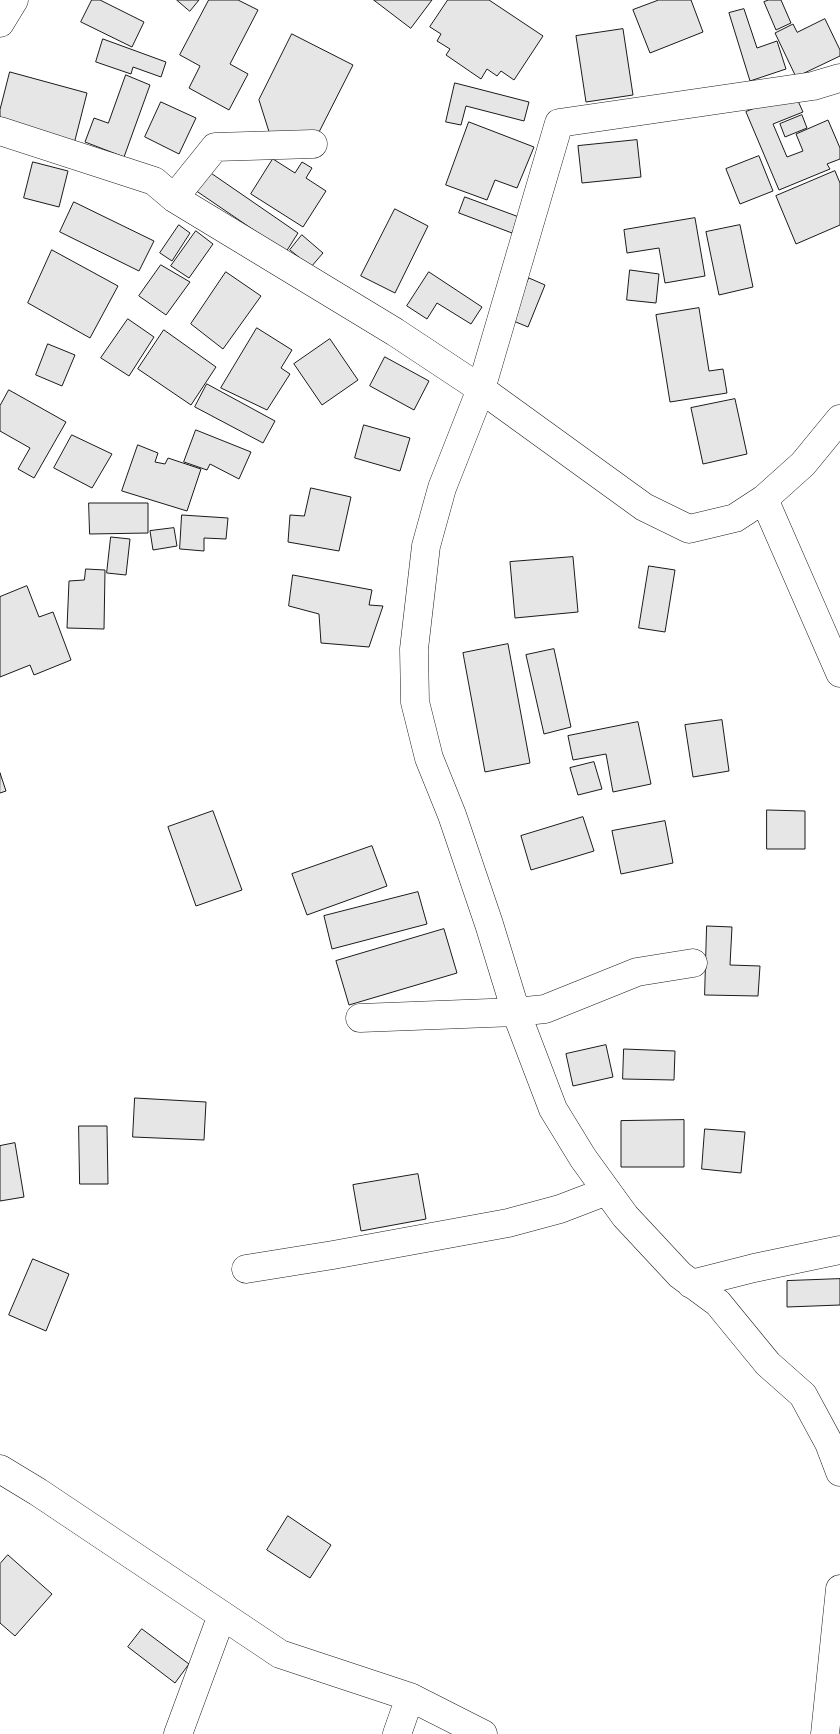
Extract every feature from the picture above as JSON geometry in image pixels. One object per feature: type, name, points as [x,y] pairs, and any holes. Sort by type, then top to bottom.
[{"type":"street","points":[[0,23],[14,0]]},
{"type":"street","points":[[840,78],[813,86],[559,123],[481,389],[442,488],[426,546],[414,649],[416,702],[429,758],[456,824],[516,1012],[553,1109],[584,1158],[625,1216],[680,1275],[718,1303],[768,1364],[803,1395],[829,1443],[840,1472]]},
{"type":"street","points":[[0,131],[154,181],[174,198],[395,332],[481,389],[644,507],[689,529],[734,518],[764,499],[803,464],[840,419]]},
{"type":"street","points":[[174,198],[215,147],[313,144]]},
{"type":"street","points":[[764,499],[840,673]]},
{"type":"street","points":[[360,1018],[516,1012],[545,1009],[637,972],[693,963]]},
{"type":"street","points":[[246,1268],[333,1255],[508,1223],[560,1210],[607,1191]]},
{"type":"street","points":[[691,1284],[754,1268],[840,1250]]},
{"type":"street","points":[[0,1469],[38,1492],[280,1654],[410,1697],[483,1734]]},
{"type":"street","points":[[824,1734],[840,1589]]},
{"type":"street","points":[[178,1734],[222,1615]]},
{"type":"street","points":[[398,1734],[410,1697]]},
{"type":"building","points":[[92,0],[100,0],[144,22],[132,47],[81,22]]},
{"type":"building","points":[[177,0],[199,0],[190,11]]},
{"type":"building","points":[[209,0],[238,0],[258,10],[230,64],[248,74],[229,110],[189,88],[200,66],[180,55]]},
{"type":"building","points":[[374,0],[432,0],[411,28]]},
{"type":"building","points":[[448,0],[489,0],[543,36],[514,80],[501,71],[497,76],[487,69],[481,79],[446,55],[450,49],[437,41],[441,34],[430,27]]},
{"type":"building","points":[[659,0],[691,0],[703,32],[650,53],[633,10]]},
{"type":"building","points":[[781,0],[791,23],[776,30],[764,2]]},
{"type":"building","points":[[744,9],[757,48],[777,41],[786,69],[750,81],[729,13]]},
{"type":"building","points":[[825,19],[840,50],[840,56],[796,77],[775,33],[793,24],[797,32]]},
{"type":"building","points":[[623,29],[633,95],[586,102],[576,36]]},
{"type":"building","points":[[292,34],[353,65],[316,138],[271,138],[259,100]]},
{"type":"building","points":[[103,39],[166,62],[161,77],[133,67],[131,74],[96,62]]},
{"type":"building","points":[[10,72],[87,93],[74,144],[0,124],[0,110]]},
{"type":"building","points":[[126,75],[150,85],[124,157],[85,142],[94,118],[108,123]]},
{"type":"building","points":[[455,83],[529,102],[524,121],[466,106],[461,125],[446,122]]},
{"type":"building","points":[[794,92],[803,112],[773,124],[787,157],[803,151],[796,134],[828,120],[840,148],[840,159],[827,164],[830,169],[779,190],[746,112]]},
{"type":"building","points":[[161,102],[196,118],[179,154],[145,137]]},
{"type":"building","points":[[802,115],[807,128],[785,137],[780,124]]},
{"type":"building","points":[[469,122],[534,147],[517,188],[495,180],[487,200],[446,185]]},
{"type":"building","points":[[637,140],[641,177],[582,183],[578,146]]},
{"type":"building","points":[[759,156],[773,191],[740,204],[726,169]]},
{"type":"building","points":[[273,159],[295,173],[302,162],[312,168],[306,178],[326,191],[303,227],[251,194]]},
{"type":"building","points":[[33,162],[68,171],[59,207],[24,198]]},
{"type":"building","points":[[205,169],[298,233],[286,252],[192,188]]},
{"type":"building","points":[[835,171],[840,183],[840,225],[796,244],[776,196]]},
{"type":"building","points":[[465,197],[519,217],[512,233],[459,213]]},
{"type":"building","points":[[74,202],[154,241],[139,271],[60,232]]},
{"type":"building","points":[[395,209],[428,226],[395,293],[361,276]]},
{"type":"building","points":[[695,218],[705,276],[665,283],[659,248],[627,253],[624,230]]},
{"type":"building","points":[[179,225],[190,233],[172,261],[160,253]]},
{"type":"building","points":[[740,225],[753,287],[719,295],[706,232]]},
{"type":"building","points":[[196,231],[213,244],[189,278],[171,266]]},
{"type":"building","points":[[302,235],[323,253],[311,267],[290,250]]},
{"type":"building","points":[[52,250],[118,286],[90,338],[28,303]]},
{"type":"building","points":[[161,265],[190,282],[166,315],[139,296]]},
{"type":"building","points":[[630,270],[659,274],[656,303],[627,300]]},
{"type":"building","points":[[226,272],[261,296],[223,349],[191,324]]},
{"type":"building","points":[[429,272],[482,307],[471,324],[437,303],[427,319],[407,306]]},
{"type":"building","points":[[529,278],[545,285],[528,327],[511,320]]},
{"type":"building","points":[[699,308],[709,371],[723,369],[727,393],[670,402],[656,315]]},
{"type":"building","points":[[128,319],[154,337],[129,376],[101,358]]},
{"type":"building","points":[[257,328],[292,350],[281,368],[290,374],[267,410],[221,388]]},
{"type":"building","points":[[164,330],[216,367],[191,405],[138,369]]},
{"type":"building","points":[[330,339],[358,380],[322,405],[294,364]]},
{"type":"building","points":[[48,344],[75,355],[62,386],[36,375]]},
{"type":"building","points":[[385,357],[429,381],[414,410],[370,386]]},
{"type":"building","points":[[207,384],[275,421],[263,443],[195,407]]},
{"type":"building","points":[[9,390],[66,422],[34,478],[18,469],[30,448],[0,431],[0,406]]},
{"type":"building","points":[[735,399],[747,454],[703,464],[691,408]]},
{"type":"building","points":[[364,425],[410,438],[400,471],[355,458]]},
{"type":"building","points":[[196,430],[251,452],[239,479],[210,464],[207,470],[184,462]]},
{"type":"building","points":[[72,435],[112,454],[92,488],[54,468]]},
{"type":"building","points":[[138,445],[158,453],[155,462],[165,464],[168,458],[201,469],[187,511],[122,491]]},
{"type":"building","points":[[311,488],[351,497],[339,551],[288,542],[290,515],[304,516]]},
{"type":"building","points":[[89,503],[148,503],[148,533],[90,534]]},
{"type":"building","points":[[182,515],[228,518],[226,539],[204,538],[204,551],[180,549]]},
{"type":"building","points":[[174,528],[177,546],[153,550],[150,531]]},
{"type":"building","points":[[111,537],[130,539],[126,575],[107,573]]},
{"type":"building","points":[[573,557],[578,612],[515,618],[510,562]]},
{"type":"building","points":[[649,566],[675,570],[665,632],[639,628]]},
{"type":"building","points":[[86,569],[105,570],[104,629],[67,628],[69,581],[84,580]]},
{"type":"building","points":[[293,575],[372,590],[369,605],[383,606],[369,647],[321,643],[319,614],[289,606]]},
{"type":"building","points":[[27,586],[39,617],[53,612],[71,660],[34,675],[30,665],[0,677],[0,597]]},
{"type":"building","points":[[508,644],[530,763],[485,772],[463,653]]},
{"type":"building","points":[[554,649],[571,727],[544,734],[526,655]]},
{"type":"building","points":[[722,720],[729,771],[693,777],[685,725]]},
{"type":"building","points":[[638,722],[651,784],[613,792],[606,754],[573,760],[568,736]]},
{"type":"building","points":[[594,762],[602,789],[578,795],[570,768]]},
{"type":"building","points":[[0,773],[6,791],[0,793]]},
{"type":"building","points":[[767,810],[805,811],[805,849],[767,849]]},
{"type":"building","points":[[213,811],[242,890],[196,906],[168,827]]},
{"type":"building","points":[[583,817],[594,851],[531,870],[521,836]]},
{"type":"building","points":[[665,821],[673,863],[621,874],[612,831]]},
{"type":"building","points":[[372,846],[387,886],[307,915],[292,874]]},
{"type":"building","points":[[418,892],[427,924],[332,949],[324,916]]},
{"type":"building","points":[[707,926],[732,927],[730,965],[760,966],[758,996],[705,995]]},
{"type":"building","points":[[444,929],[457,973],[349,1005],[336,961]]},
{"type":"building","points":[[606,1045],[613,1077],[573,1086],[566,1054]]},
{"type":"building","points":[[624,1049],[675,1051],[674,1080],[623,1079]]},
{"type":"building","points":[[135,1098],[206,1102],[204,1140],[133,1137]]},
{"type":"building","points":[[684,1120],[684,1167],[621,1167],[621,1121]]},
{"type":"building","points":[[79,1126],[107,1126],[108,1184],[80,1184]]},
{"type":"building","points":[[705,1129],[745,1132],[741,1173],[702,1169]]},
{"type":"building","points":[[15,1143],[24,1197],[0,1201],[0,1146]]},
{"type":"building","points":[[418,1174],[426,1219],[361,1231],[353,1185]]},
{"type":"building","points":[[33,1259],[69,1274],[46,1331],[9,1315]]},
{"type":"building","points":[[840,1279],[840,1305],[787,1307],[787,1281]]},
{"type":"building","points":[[288,1516],[331,1545],[310,1578],[267,1550]]},
{"type":"building","points":[[8,1555],[52,1594],[15,1636],[0,1623],[0,1564]]},
{"type":"building","points":[[142,1629],[189,1664],[175,1683],[128,1647]]}]
